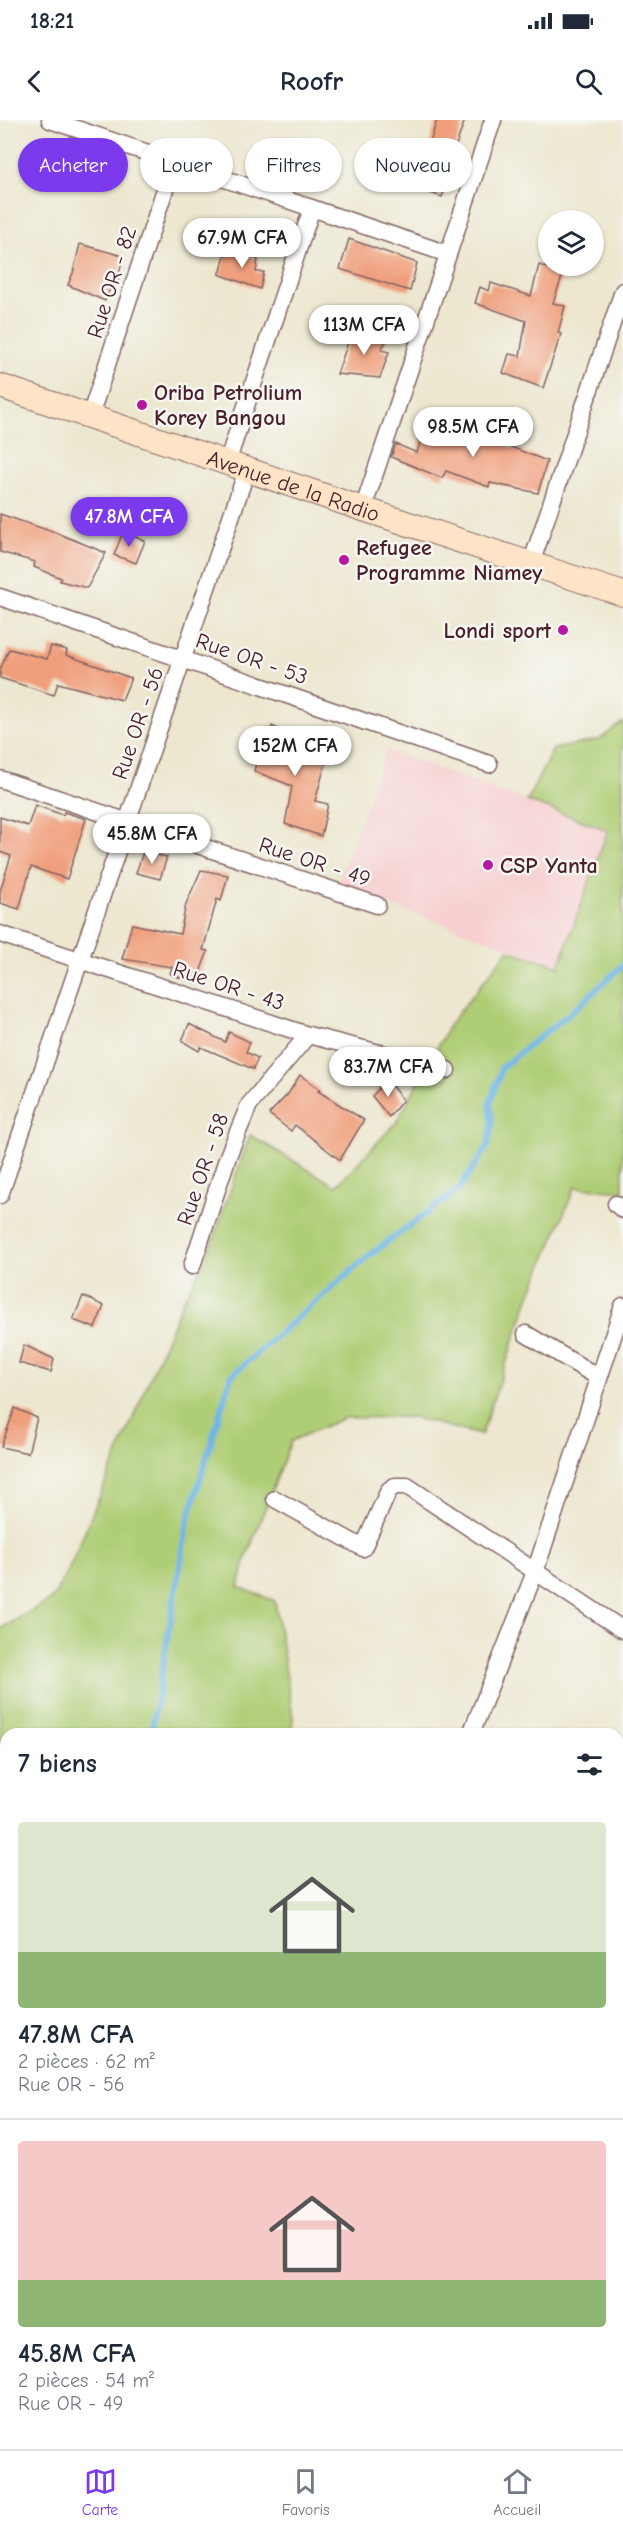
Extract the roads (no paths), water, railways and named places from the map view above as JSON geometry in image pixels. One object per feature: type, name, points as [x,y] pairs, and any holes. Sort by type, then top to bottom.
[{"type":"street","points":[[50,120],[140,150]]},
{"type":"street","points":[[363,509],[493,120]]},
{"type":"street","points":[[233,182],[448,254]]},
{"type":"street","name":"Rue OR - 82","points":[[90,416],[164,192]]},
{"type":"street","name":"Rue OR - 56","points":[[0,1195],[183,658],[312,208]]},
{"type":"street","points":[[531,564],[622,295]]},
{"type":"street","name":"Avenue de la Radio","points":[[0,386],[623,594]]},
{"type":"street","name":"Rue OR - 53","points":[[0,597],[489,764]]},
{"type":"street","name":"Rue OR - 49","points":[[0,779],[377,905]]},
{"type":"street","name":"Rue OR - 43","points":[[0,934],[308,1035],[447,1070]]},
{"type":"street","name":"Rue OR - 58","points":[[192,1266],[237,1128],[249,1105],[308,1035]]},
{"type":"street","points":[[473,1728],[535,1572],[623,1306]]},
{"type":"street","points":[[526,1334],[598,1377]]},
{"type":"street","points":[[275,1499],[363,1548],[389,1490],[395,1486],[407,1486],[623,1630]]},
{"type":"waterway","points":[[152,1728],[188,1520],[231,1376],[367,1257],[458,1190],[488,1146],[492,1123],[490,1103],[502,1067],[575,1009],[623,965]]},
{"type":"place","name":"Oriba Petrolium Korey Bangou","points":[[142,405]]},
{"type":"place","name":"Refugee Programme Niamey","points":[[344,560]]},
{"type":"place","name":"Londi sport","points":[[563,630]]},
{"type":"place","name":"CSP Yanta","points":[[488,865]]}]
